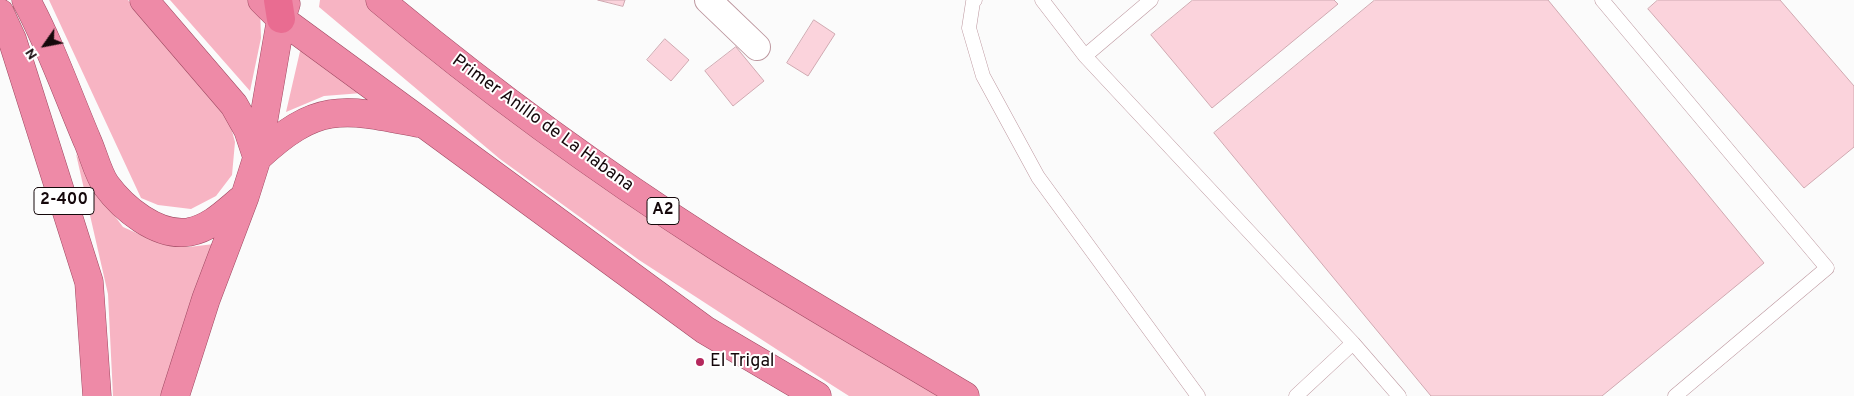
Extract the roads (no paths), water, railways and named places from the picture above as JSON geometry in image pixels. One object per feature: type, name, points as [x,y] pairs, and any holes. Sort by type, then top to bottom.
[{"type":"highway","points":[[26,0],[41,27],[105,184],[133,213],[151,225],[176,232],[189,232],[214,222],[245,196]]},
{"type":"highway","points":[[144,0],[234,105],[248,130],[257,158]]},
{"type":"highway","name":"Primer Anillo de La Habana","points":[[380,0],[530,117],[618,182],[717,247],[965,396]]},
{"type":"highway","points":[[175,396],[206,299],[245,196],[257,158],[277,5]]},
{"type":"highway","points":[[277,5],[424,124],[705,330],[817,396]]},
{"type":"highway","name":"2-400","points":[[0,13],[12,39],[89,282],[97,396]]},
{"type":"highway","points":[[257,158],[277,139],[318,116],[352,112],[424,124]]},
{"type":"street","points":[[708,0],[757,47]]},
{"type":"lane","points":[[975,0],[973,2],[969,28],[983,76],[1038,177],[1198,396]]},
{"type":"lane","points":[[1042,0],[1085,56],[1353,343],[1399,396]]},
{"type":"lane","points":[[1085,56],[1151,0]]},
{"type":"lane","points":[[1602,0],[1827,268],[1675,396]]},
{"type":"lane","points":[[1296,396],[1353,343]]},
{"type":"place","name":"El Trigal","points":[[700,362]]}]
